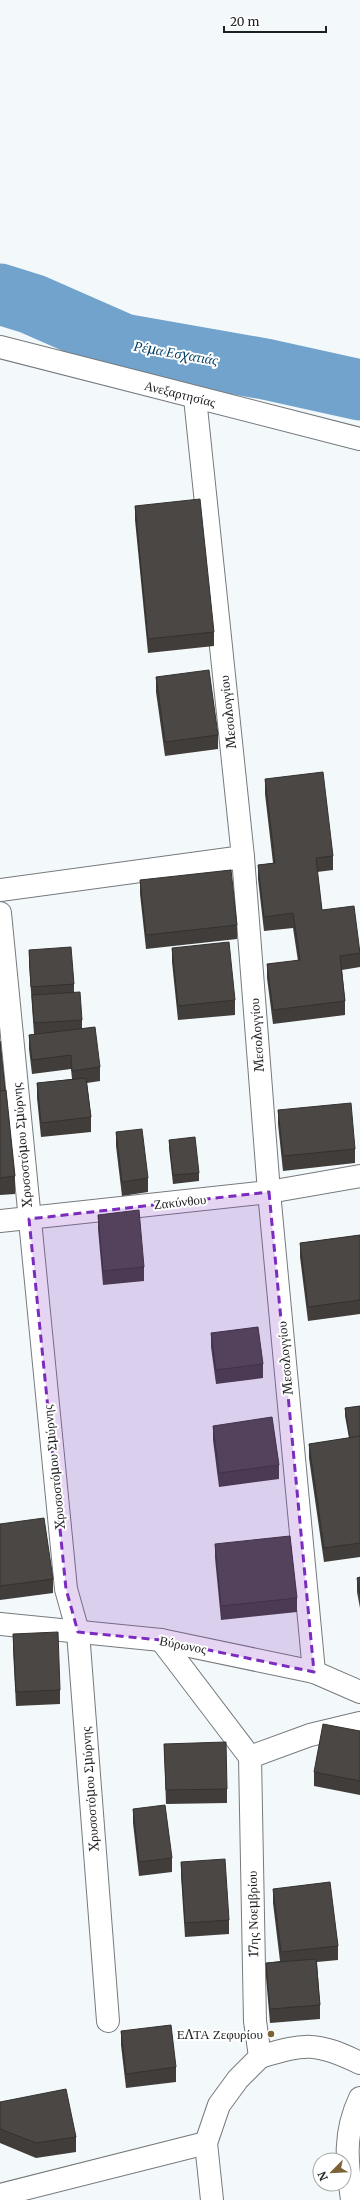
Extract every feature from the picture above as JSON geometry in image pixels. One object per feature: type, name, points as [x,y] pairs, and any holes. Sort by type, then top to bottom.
[{"type":"street","name":"Ανεξαρτησίας","points":[[0,347],[360,439]]},
{"type":"street","name":"Μεσολογγίου","points":[[195,398],[243,857],[269,1192],[314,1672]]},
{"type":"street","points":[[0,890],[243,857]]},
{"type":"street","name":"Χρυσοστόμου Σμύρνης","points":[[0,913],[66,1589],[78,1632],[108,2021]]},
{"type":"street","name":"Ζακύνθου","points":[[0,1221],[269,1192],[360,1176]]},
{"type":"street","name":"Βύρωνος","points":[[0,1624],[161,1640],[314,1672],[360,1692]]},
{"type":"street","points":[[161,1640],[250,1757],[310,1735],[360,1723]]},
{"type":"street","name":"17ης Νοεμβρίου","points":[[250,1757],[255,2021],[260,2057]]},
{"type":"street","points":[[212,2200],[206,2143],[219,2105],[238,2079],[260,2057],[293,2047],[315,2046],[332,2050],[360,2063]]},
{"type":"street","points":[[352,2200],[346,2155],[352,2115],[360,2098]]},
{"type":"street","points":[[0,2195],[206,2143]]},
{"type":"highlighted area","points":[[269,1192],[314,1672],[161,1640],[78,1632],[66,1589],[29,1219]]},
{"type":"building","points":[[200,499],[214,632],[148,639],[135,506]]},
{"type":"building","points":[[209,670],[218,735],[165,742],[156,677]]},
{"type":"building","points":[[323,772],[333,856],[316,858],[322,910],[354,906],[360,953],[340,956],[345,1001],[273,1010],[267,964],[300,960],[293,913],[264,917],[258,865],[275,863],[265,779]]},
{"type":"building","points":[[231,870],[237,925],[146,935],[140,880]]},
{"type":"building","points":[[229,942],[235,1000],[178,1006],[172,948]]},
{"type":"building","points":[[71,947],[74,984],[31,987],[29,950]]},
{"type":"building","points":[[80,992],[82,1020],[34,1023],[32,995]]},
{"type":"building","points":[[95,1027],[100,1067],[72,1071],[71,1055],[32,1060],[29,1035]]},
{"type":"building","points":[[0,1041],[5,1090],[0,1091]]},
{"type":"building","points":[[86,1078],[91,1117],[41,1123],[37,1083]]},
{"type":"building","points":[[6,1090],[15,1176],[0,1178],[0,1091]]},
{"type":"building","points":[[351,1103],[355,1149],[283,1156],[278,1110]]},
{"type":"building","points":[[142,1129],[148,1178],[122,1182],[116,1132]]},
{"type":"building","points":[[195,1137],[199,1173],[173,1175],[169,1140]]},
{"type":"building","points":[[139,1210],[144,1267],[103,1271],[98,1215]]},
{"type":"building","points":[[360,1235],[360,1300],[308,1307],[300,1243]]},
{"type":"building","points":[[258,1327],[263,1364],[216,1370],[211,1333]]},
{"type":"building","points":[[360,1406],[360,1436],[350,1438],[345,1408]]},
{"type":"building","points":[[272,1417],[279,1465],[219,1473],[213,1426]]},
{"type":"building","points":[[360,1436],[360,1543],[324,1548],[309,1444]]},
{"type":"building","points":[[44,1518],[53,1579],[0,1586],[0,1524]]},
{"type":"building","points":[[290,1536],[297,1598],[221,1606],[215,1544]]},
{"type":"building","points":[[360,1577],[360,1594],[357,1578]]},
{"type":"building","points":[[58,1632],[60,1690],[16,1692],[13,1634]]},
{"type":"building","points":[[323,1724],[360,1731],[360,1781],[314,1772]]},
{"type":"building","points":[[226,1742],[227,1789],[166,1790],[164,1744]]},
{"type":"building","points":[[165,1805],[172,1858],[139,1862],[133,1809]]},
{"type":"building","points":[[225,1859],[229,1920],[185,1923],[181,1862]]},
{"type":"building","points":[[330,1882],[338,1946],[281,1952],[273,1889]]},
{"type":"building","points":[[316,1959],[320,2005],[270,2009],[266,1963]]},
{"type":"building","points":[[171,2025],[176,2067],[126,2074],[121,2031]]},
{"type":"building","points":[[66,2089],[76,2137],[36,2143],[0,2129],[0,2102]]},
{"type":"waterway","name":"Ρέμα Εσχατιάς","points":[[0,294],[32,304],[123,344],[265,369],[360,390]]},
{"type":"place","name":"ΕΛΤΑ Ζεφυρίου","points":[[271,2034]]}]
